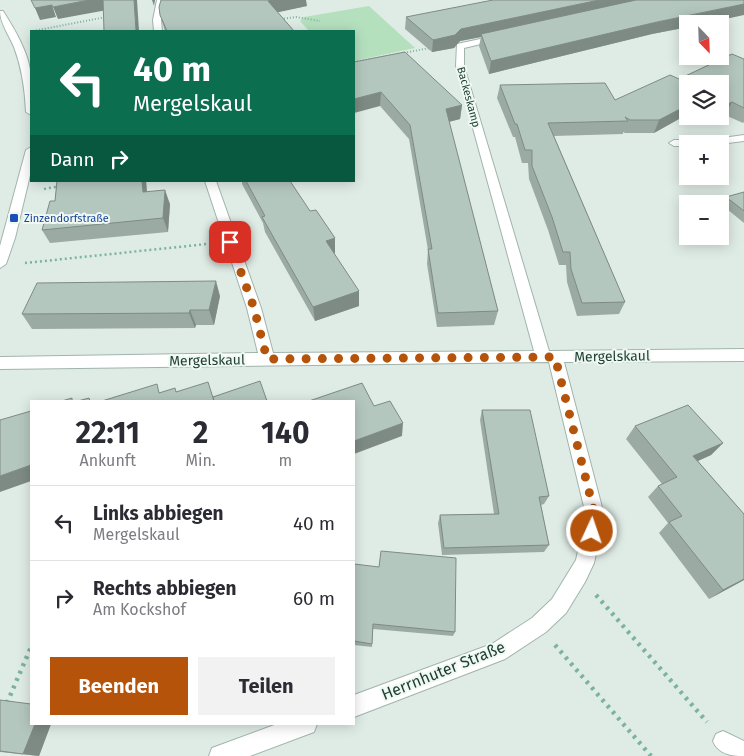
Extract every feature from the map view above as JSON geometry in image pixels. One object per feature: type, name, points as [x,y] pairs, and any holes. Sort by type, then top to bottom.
[{"type":"street","points":[[158,30],[157,20],[161,0]]},
{"type":"street","points":[[0,13],[14,35],[26,76],[30,105]]},
{"type":"street","points":[[460,46],[508,35]]},
{"type":"street","name":"Backeskamp","points":[[460,46],[460,66],[549,357]]},
{"type":"street","points":[[674,143],[708,143],[744,138]]},
{"type":"street","points":[[0,264],[21,193],[30,154]]},
{"type":"street","points":[[210,182],[254,308],[267,359]]},
{"type":"street","name":"Mergelskaul","points":[[0,364],[267,359],[744,355]]},
{"type":"street","name":"Herrnhuter Straße","points":[[355,706],[498,652],[539,625],[559,606],[585,563],[595,515],[549,357]]},
{"type":"street","points":[[220,756],[303,725]]},
{"type":"lane","points":[[724,741],[744,752]]},
{"type":"path","points":[[37,30],[106,17]]},
{"type":"path","points":[[296,17],[300,21]]},
{"type":"path","points":[[278,20],[296,17],[320,21]]},
{"type":"path","points":[[355,62],[416,50],[460,46]]},
{"type":"path","points":[[410,49],[416,50]]},
{"type":"path","points":[[21,193],[66,186]]},
{"type":"path","points":[[19,264],[230,242]]},
{"type":"path","points":[[576,579],[602,601],[724,741]]},
{"type":"path","points":[[539,625],[651,756]]},
{"type":"path","points":[[4,711],[30,649]]},
{"type":"green space","points":[[369,6],[415,48],[355,61],[355,30],[308,30],[300,21],[304,17]]},
{"type":"building","points":[[31,0],[89,0],[53,7],[52,5],[35,8]]},
{"type":"building","points":[[103,0],[134,0],[136,30],[104,30]]},
{"type":"building","points":[[161,0],[273,0],[268,1],[293,30],[167,30],[160,15],[159,7]]},
{"type":"building","points":[[493,0],[599,0],[461,29],[455,35],[433,40],[406,17]]},
{"type":"building","points":[[636,0],[744,0],[744,4],[691,15],[679,15],[679,17],[491,61],[481,34]]},
{"type":"building","points":[[405,52],[462,105],[446,109],[498,311],[438,313],[428,249],[432,249],[410,125],[381,92],[355,99],[355,62]]},
{"type":"building","points":[[732,54],[744,59],[744,108],[732,102],[729,104],[729,75],[687,75],[709,65],[729,65],[729,55]]},
{"type":"building","points":[[670,75],[679,79],[679,110],[659,120],[630,120],[625,117],[628,121],[548,123],[625,302],[582,303],[571,269],[570,252],[563,252],[552,217],[532,166],[532,150],[525,150],[517,124],[515,124],[500,85],[605,83],[615,100]]},
{"type":"building","points":[[57,182],[142,182],[143,192],[165,190],[163,218],[42,230],[50,201],[55,201]]},
{"type":"building","points":[[247,182],[291,182],[310,211],[316,210],[335,238],[326,241],[359,291],[313,307],[262,217],[265,216]]},
{"type":"building","points":[[744,192],[744,211],[729,199],[729,196]]},
{"type":"building","points":[[216,281],[209,310],[190,310],[189,313],[22,314],[37,283]]},
{"type":"building","points":[[260,381],[267,400],[214,400],[213,397]]},
{"type":"building","points":[[208,382],[214,400],[105,400],[157,384],[159,393],[175,388],[176,392]]},
{"type":"building","points":[[362,383],[374,406],[390,401],[403,423],[355,441],[355,400],[312,400]]},
{"type":"building","points":[[688,405],[723,443],[693,456],[744,514],[744,579],[723,590],[669,522],[682,516],[658,486],[677,477],[635,426]]},
{"type":"building","points":[[482,410],[530,410],[549,496],[539,497],[549,545],[444,548],[440,515],[499,514]]},
{"type":"building","points":[[30,411],[30,465],[0,476],[0,420]]},
{"type":"building","points":[[381,551],[456,558],[455,632],[373,624],[372,644],[355,641],[355,564],[379,567]]},
{"type":"building","points":[[0,700],[30,704],[30,725],[35,725],[23,754],[0,751]]},
{"type":"place","name":"Zinzendorfstraße","points":[[14,218]]},
{"type":"route","points":[[230,242],[254,308],[267,359],[555,357],[595,515],[592,531]]}]
